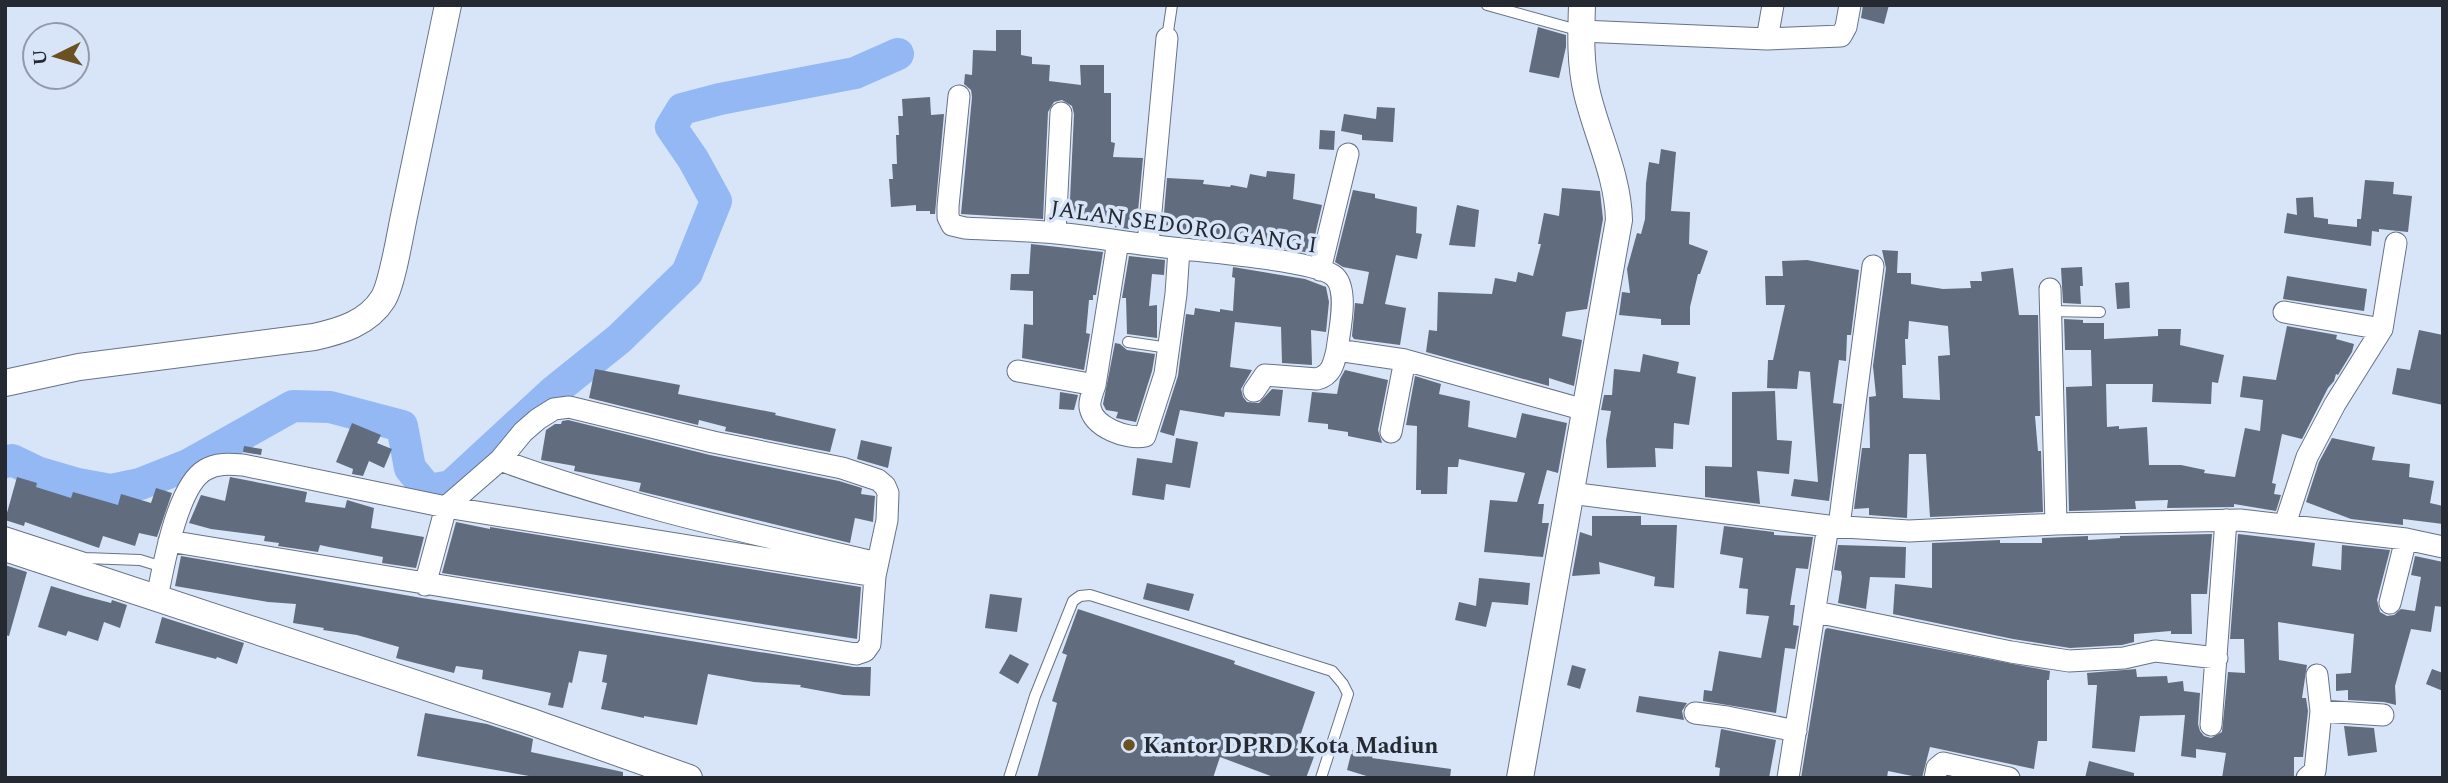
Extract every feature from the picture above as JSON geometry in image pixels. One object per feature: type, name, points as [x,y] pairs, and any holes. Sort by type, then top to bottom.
[{"type":"street","points":[[5,383],[79,367],[314,337],[354,325],[374,311],[385,296],[399,241],[448,5]]},
{"type":"street","points":[[1768,39],[1773,5]]},
{"type":"street","points":[[1520,778],[1616,248],[1619,209],[1581,63],[1582,18],[1768,39],[1840,36],[1846,27],[1850,5]]},
{"type":"street","points":[[1148,244],[1167,38]]},
{"type":"street","name":"JALAN SEDORO GANG I","points":[[960,96],[948,220],[953,225],[1148,244],[1287,262],[1320,270],[1334,276],[1341,287],[1337,350]]},
{"type":"street","points":[[1055,233],[1061,113]]},
{"type":"street","points":[[1320,270],[1348,153]]},
{"type":"street","points":[[1118,241],[1090,404],[1101,424],[1133,438],[1145,436],[1165,374],[1179,249]]},
{"type":"street","points":[[2285,524],[2307,457],[2335,404],[2382,329],[2396,243]]},
{"type":"street","points":[[1788,778],[1833,526],[1873,266]]},
{"type":"street","points":[[2050,289],[2056,524]]},
{"type":"street","points":[[2284,312],[2382,329]]},
{"type":"street","points":[[1254,391],[1265,375],[1317,379],[1325,377],[1332,368],[1337,350],[1405,360],[1585,410]]},
{"type":"street","points":[[1391,432],[1405,360]]},
{"type":"street","points":[[1018,371],[1094,384]]},
{"type":"street","points":[[169,541],[425,585],[856,654],[865,651],[870,644],[876,569],[887,520],[888,493],[885,486],[877,480],[842,468],[713,442],[569,407],[554,409],[523,432],[500,460],[446,507],[425,585]]},
{"type":"street","points":[[500,460],[555,481],[876,569]]},
{"type":"street","points":[[157,598],[169,541],[183,503],[198,475],[225,464],[243,465],[446,507],[876,569]]},
{"type":"street","points":[[1570,493],[1833,526],[1909,531],[2226,520],[2285,524],[2406,539],[2443,547]]},
{"type":"street","points":[[2211,725],[2226,520]]},
{"type":"street","points":[[2390,603],[2406,539]]},
{"type":"street","points":[[5,548],[528,721],[689,778]]},
{"type":"street","points":[[1816,612],[2011,652],[2069,661],[2124,658],[2155,651],[2217,658]]},
{"type":"street","points":[[2307,778],[2315,771],[2321,711],[2317,675]]},
{"type":"street","points":[[2321,711],[2383,715]]},
{"type":"street","points":[[1695,713],[1796,731]]},
{"type":"street","points":[[1935,778],[1937,768],[1944,763],[2009,778]]},
{"type":"lane","points":[[1167,38],[1172,5]]},
{"type":"lane","points":[[1487,5],[1582,18]]},
{"type":"lane","points":[[2050,311],[2100,312]]},
{"type":"lane","points":[[1128,342],[1169,348]]},
{"type":"lane","points":[[5,532],[85,558],[134,559],[163,567]]},
{"type":"lane","points":[[1009,778],[1035,696],[1073,601],[1080,596],[1090,595],[1332,671],[1348,694],[1321,778]]},
{"type":"building","points":[[1863,5],[1889,5],[1884,24],[1861,18]]},
{"type":"building","points":[[1538,27],[1566,35],[1559,78],[1529,72]]},
{"type":"building","points":[[996,30],[1021,30],[1021,55],[1032,57],[1032,64],[1050,65],[1049,81],[1081,85],[1080,65],[1104,65],[1104,93],[1111,93],[1111,142],[1115,143],[1113,157],[1143,158],[1137,222],[1130,221],[1129,229],[1069,221],[1074,114],[1072,106],[1062,100],[1054,102],[1048,112],[1043,219],[961,214],[972,97],[971,90],[964,84],[965,74],[972,75],[973,50],[996,51]]},
{"type":"building","points":[[930,97],[931,115],[944,114],[935,214],[930,214],[930,211],[916,211],[916,205],[891,207],[889,179],[893,179],[892,164],[897,164],[896,135],[899,135],[898,116],[903,116],[902,99]]},
{"type":"building","points":[[1377,107],[1395,108],[1393,142],[1362,140],[1362,135],[1341,131],[1344,114],[1376,119]]},
{"type":"building","points":[[1320,130],[1335,131],[1334,150],[1319,149]]},
{"type":"building","points":[[1661,149],[1676,152],[1671,211],[1690,212],[1689,244],[1708,251],[1698,274],[1690,307],[1690,325],[1661,325],[1661,319],[1619,315],[1622,292],[1630,293],[1627,269],[1637,233],[1641,234],[1645,219],[1649,162],[1659,164]]},
{"type":"building","points":[[1267,171],[1295,174],[1293,199],[1322,205],[1311,253],[1224,239],[1224,235],[1163,225],[1167,178],[1204,180],[1203,184],[1247,188],[1250,174],[1266,177]]},
{"type":"building","points":[[2365,180],[2394,182],[2393,194],[2412,196],[2408,232],[2379,229],[2379,232],[2372,231],[2371,246],[2284,233],[2287,213],[2297,215],[2296,198],[2313,197],[2314,217],[2328,219],[2328,224],[2357,227],[2357,219],[2361,219]]},
{"type":"building","points":[[1562,188],[1600,191],[1603,219],[1587,309],[1566,312],[1562,336],[1582,340],[1574,386],[1549,378],[1549,386],[1426,352],[1429,330],[1437,331],[1438,292],[1492,294],[1495,278],[1516,282],[1518,272],[1533,276],[1541,244],[1538,244],[1544,213],[1559,216]]},
{"type":"building","points":[[1353,190],[1417,207],[1416,233],[1422,234],[1417,259],[1396,255],[1385,304],[1406,308],[1400,345],[1354,339],[1352,336],[1355,303],[1363,304],[1369,272],[1343,267],[1335,262]]},
{"type":"building","points":[[1457,205],[1479,210],[1475,247],[1449,245]]},
{"type":"building","points":[[1031,244],[1103,252],[1096,295],[1093,295],[1093,300],[1089,300],[1086,333],[1090,334],[1084,370],[1022,358],[1024,324],[1033,325],[1033,291],[1010,290],[1011,274],[1029,274]]},
{"type":"building","points":[[1882,250],[1898,251],[1897,273],[1911,273],[1911,284],[1943,289],[1971,288],[1970,281],[1982,281],[1981,272],[2013,268],[2019,315],[2038,315],[2040,416],[2035,416],[2038,451],[2041,451],[2043,512],[1930,517],[1926,454],[1909,454],[1907,518],[1869,515],[1869,508],[1854,509],[1862,448],[1870,448],[1869,397],[1876,396],[1873,366],[1886,268]],"holes":[[[1909,321],[1948,326],[1950,355],[1938,356],[1940,400],[1903,398],[1902,365],[1906,365],[1905,339],[1908,339]]]},
{"type":"building","points":[[1129,256],[1165,260],[1164,275],[1152,274],[1149,306],[1157,305],[1157,338],[1127,334],[1126,298],[1122,298]]},
{"type":"building","points":[[1807,260],[1859,270],[1851,335],[1847,335],[1846,361],[1839,360],[1833,403],[1842,404],[1829,501],[1791,496],[1794,479],[1818,482],[1810,372],[1799,371],[1797,389],[1767,388],[1768,360],[1773,360],[1785,305],[1766,305],[1765,276],[1783,276],[1782,261]]},
{"type":"building","points":[[1233,267],[1305,279],[1326,287],[1329,302],[1326,332],[1311,330],[1312,365],[1282,363],[1281,327],[1235,322],[1230,367],[1252,370],[1241,389],[1243,397],[1247,402],[1259,403],[1272,389],[1283,390],[1280,416],[1225,412],[1224,417],[1180,410],[1174,436],[1160,432],[1178,376],[1186,314],[1194,315],[1195,308],[1233,311]]},
{"type":"building","points":[[2082,267],[2081,304],[2063,303],[2061,268]]},
{"type":"building","points":[[2287,276],[2367,289],[2364,311],[2283,299]]},
{"type":"building","points":[[2129,282],[2130,308],[2117,309],[2115,283]]},
{"type":"building","points":[[2064,319],[2104,323],[2104,339],[2158,336],[2158,329],[2181,329],[2180,345],[2224,355],[2218,383],[2212,382],[2211,404],[2152,402],[2153,384],[2106,384],[2107,427],[2147,427],[2149,465],[2181,465],[2205,470],[2204,473],[2235,477],[2245,428],[2260,431],[2263,400],[2240,397],[2243,376],[2276,380],[2287,326],[2337,335],[2336,339],[2354,344],[2302,439],[2282,434],[2272,483],[2276,484],[2274,494],[2281,495],[2276,511],[2234,504],[2234,507],[2167,508],[2168,500],[2135,501],[2136,509],[2069,511],[2066,387],[2092,386],[2091,350],[2065,350]]},
{"type":"building","points":[[2419,330],[2443,335],[2443,405],[2392,394],[2397,368],[2410,370]]},
{"type":"building","points":[[1115,343],[1127,350],[1155,354],[1136,422],[1116,418],[1118,412],[1106,410],[1103,404]]},
{"type":"building","points":[[1643,354],[1679,362],[1677,373],[1696,377],[1689,425],[1674,423],[1673,449],[1655,448],[1656,467],[1607,468],[1606,440],[1611,411],[1601,410],[1604,395],[1612,395],[1614,369],[1640,372]]},
{"type":"building","points":[[595,369],[680,385],[678,394],[776,413],[775,415],[836,429],[830,452],[725,431],[726,427],[699,420],[698,425],[589,398]]},
{"type":"building","points":[[1345,370],[1388,380],[1378,430],[1382,443],[1348,436],[1348,432],[1328,429],[1328,424],[1308,422],[1312,392],[1337,394]]},
{"type":"building","points":[[1415,376],[1441,384],[1439,394],[1470,401],[1468,427],[1516,438],[1522,413],[1567,423],[1558,473],[1547,470],[1538,504],[1544,504],[1542,523],[1549,523],[1543,557],[1484,552],[1490,500],[1517,502],[1525,473],[1459,459],[1458,467],[1448,467],[1447,494],[1421,494],[1421,490],[1416,490],[1417,426],[1406,425]]},
{"type":"building","points":[[1775,391],[1777,440],[1792,441],[1789,474],[1757,471],[1760,504],[1705,497],[1705,466],[1732,467],[1732,392]]},
{"type":"building","points":[[1060,392],[1078,395],[1074,410],[1059,409]]},
{"type":"building","points":[[568,420],[710,455],[862,488],[861,494],[875,496],[873,522],[855,518],[850,543],[639,491],[641,483],[574,471],[575,466],[541,460],[546,430]]},
{"type":"building","points":[[352,423],[381,435],[377,443],[392,449],[384,468],[369,461],[363,476],[352,474],[353,469],[336,462]]},
{"type":"building","points":[[1176,438],[1198,442],[1190,488],[1166,484],[1164,500],[1132,495],[1137,458],[1172,463]]},
{"type":"building","points":[[2332,438],[2375,447],[2372,460],[2410,464],[2409,477],[2434,481],[2430,503],[2443,506],[2443,524],[2403,519],[2403,525],[2351,519],[2306,502],[2319,462]]},
{"type":"building","points":[[861,440],[892,447],[888,468],[857,459]]},
{"type":"building","points":[[244,446],[262,449],[261,455],[243,452]]},
{"type":"building","points":[[17,477],[37,483],[36,487],[71,498],[73,492],[118,505],[121,494],[151,503],[156,488],[172,493],[157,537],[139,533],[135,546],[103,536],[99,548],[25,522],[24,526],[5,520]]},
{"type":"building","points":[[230,477],[307,492],[305,502],[345,508],[347,500],[374,508],[371,528],[424,537],[416,568],[382,563],[383,557],[320,545],[318,552],[278,546],[279,543],[264,541],[265,536],[211,529],[189,523],[201,495],[225,501]]},
{"type":"building","points":[[1592,516],[1641,516],[1641,525],[1677,525],[1674,588],[1654,586],[1655,577],[1599,562],[1600,574],[1572,576],[1580,532],[1592,536]]},
{"type":"building","points":[[456,522],[861,587],[857,639],[442,573]]},
{"type":"building","points":[[1724,526],[1774,532],[1774,535],[1813,537],[1808,569],[1796,568],[1790,605],[1795,605],[1793,625],[1799,626],[1795,649],[1785,648],[1776,713],[1703,701],[1704,690],[1712,691],[1719,651],[1761,658],[1769,616],[1746,614],[1748,589],[1739,588],[1743,558],[1720,554]]},
{"type":"building","points":[[2212,534],[2207,594],[2191,594],[2192,634],[2171,634],[2171,631],[2134,634],[2134,642],[2122,645],[2070,648],[1893,614],[1895,584],[1932,588],[1932,543],[2000,540],[2000,543],[2042,543],[2042,538],[2088,536],[2088,540],[2120,536]]},
{"type":"building","points":[[2238,534],[2315,543],[2312,566],[2341,570],[2342,545],[2390,550],[2377,600],[2380,612],[2387,616],[2394,615],[2401,609],[2415,611],[2421,577],[2411,575],[2415,556],[2443,562],[2443,607],[2435,606],[2431,632],[2411,629],[2395,686],[2396,705],[2348,700],[2348,690],[2336,691],[2336,674],[2351,673],[2354,634],[2278,622],[2279,660],[2307,665],[2302,698],[2306,698],[2308,711],[2303,757],[2294,757],[2294,778],[2222,778],[2226,753],[2196,749],[2196,758],[2181,756],[2185,715],[2140,716],[2135,752],[2092,748],[2097,685],[2088,685],[2087,673],[2136,669],[2137,677],[2167,676],[2168,683],[2183,681],[2184,691],[2200,693],[2200,731],[2211,738],[2222,732],[2228,672],[2245,673],[2244,639],[2230,639]]},
{"type":"building","points":[[1838,545],[1906,547],[1905,578],[1870,577],[1866,609],[1838,603],[1842,577],[1841,571],[1834,570]]},
{"type":"building","points":[[181,556],[422,598],[854,667],[871,667],[870,696],[843,695],[800,687],[801,685],[754,682],[708,674],[697,725],[644,718],[601,709],[607,683],[602,682],[607,655],[579,651],[563,708],[548,705],[551,693],[482,679],[483,670],[456,666],[454,673],[396,658],[399,647],[357,635],[293,623],[296,604],[268,602],[175,586]]},
{"type":"building","points":[[5,565],[27,572],[9,636],[5,635]]},
{"type":"building","points":[[1479,578],[1530,583],[1528,605],[1492,602],[1486,627],[1455,620],[1459,602],[1476,606]]},
{"type":"building","points":[[1147,583],[1194,594],[1189,611],[1143,599]]},
{"type":"building","points":[[51,586],[127,605],[120,628],[104,622],[98,641],[68,631],[66,636],[38,627]]},
{"type":"building","points":[[990,594],[1022,598],[1017,632],[985,628]]},
{"type":"building","points":[[1078,609],[1235,661],[1234,664],[1315,692],[1296,748],[1315,754],[1306,778],[1276,778],[1220,757],[1213,778],[1037,778],[1057,703],[1052,701],[1067,655],[1062,653]]},
{"type":"building","points":[[162,617],[244,643],[237,664],[155,643]]},
{"type":"building","points":[[1827,628],[2050,671],[2047,680],[2047,741],[2038,741],[2034,769],[1930,747],[1922,778],[1888,771],[1887,778],[1801,778]]},
{"type":"building","points":[[1010,654],[1029,664],[1018,684],[999,673]]},
{"type":"building","points":[[1572,665],[1586,669],[1580,689],[1567,685]]},
{"type":"building","points":[[2432,669],[2443,673],[2443,691],[2426,684]]},
{"type":"building","points":[[1639,696],[1687,703],[1682,711],[1684,720],[1636,712]]},
{"type":"building","points":[[425,713],[487,724],[533,739],[531,752],[623,772],[623,778],[529,778],[417,756]]},
{"type":"building","points":[[2344,726],[2374,728],[2377,752],[2348,756]]},
{"type":"building","points":[[1721,729],[1776,740],[1769,778],[1719,778],[1720,768],[1715,767]]},
{"type":"building","points":[[1352,750],[1373,756],[1372,758],[1451,769],[1450,778],[1373,778],[1347,770]]},
{"type":"building","points":[[2089,761],[2134,773],[2134,778],[2085,778]]},
{"type":"waterway","points":[[5,462],[12,460],[37,472],[111,490],[140,484],[188,465],[293,406],[330,407],[402,426],[410,468],[428,490],[451,486],[553,392],[619,339],[687,273],[716,201],[693,159],[671,127],[682,109],[855,73],[898,54]]},
{"type":"place","name":"Kantor DPRD Kota Madiun","points":[[1129,745]]}]
